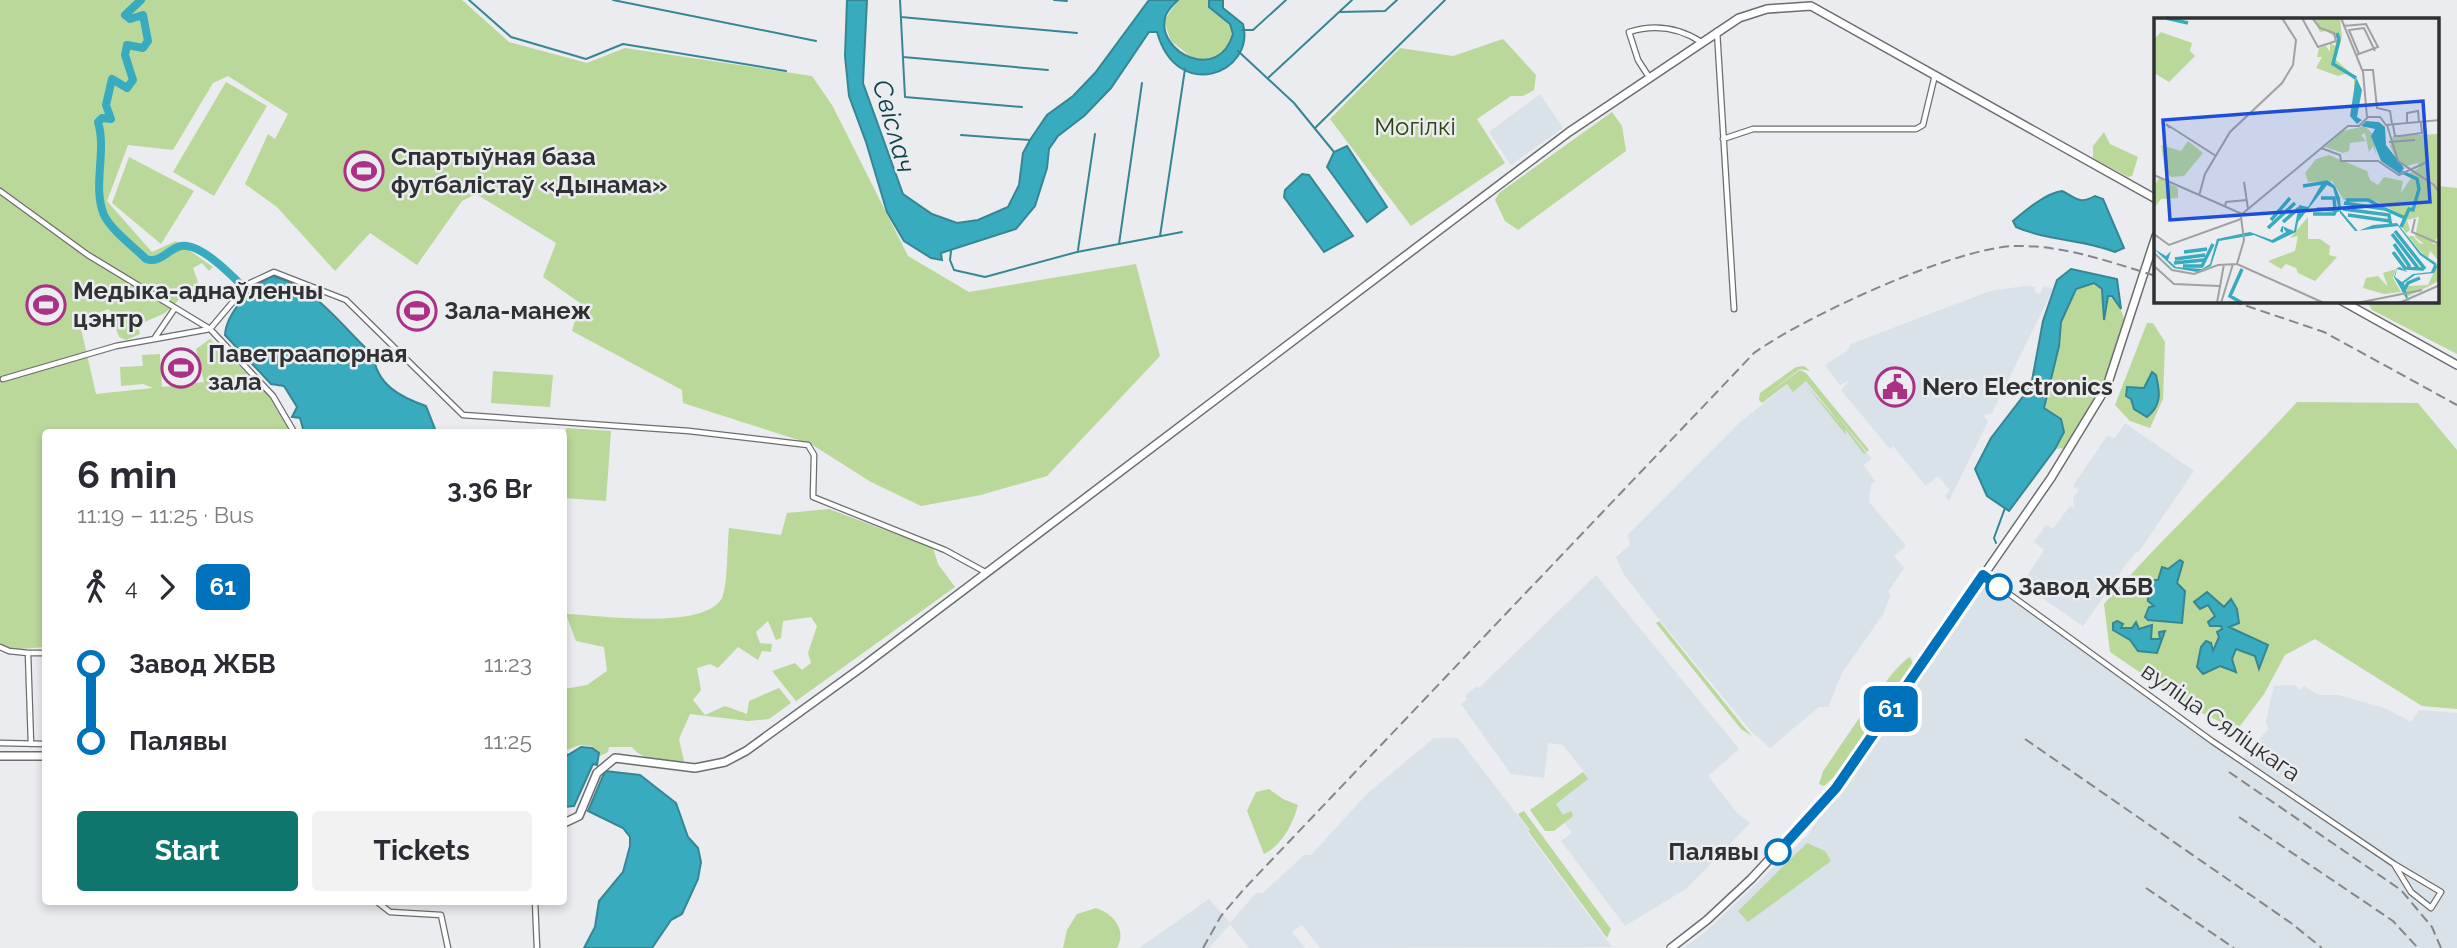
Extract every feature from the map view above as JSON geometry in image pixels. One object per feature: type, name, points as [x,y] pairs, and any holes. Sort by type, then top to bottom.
[{"type":"main road","points":[[567,822],[581,813],[597,773],[615,758],[695,768],[725,762],[746,751],[987,573],[1609,104],[1739,18],[1767,9],[1811,6],[2154,198]]},
{"type":"main road","points":[[1671,948],[1751,879],[1829,796],[2036,499],[2107,386],[2154,242]]},
{"type":"main road","points":[[2346,303],[2457,365]]},
{"type":"main road","points":[[0,756],[42,756]]},
{"type":"street","points":[[1649,77],[1638,60],[1629,32],[1643,28],[1679,29],[1701,42]]},
{"type":"street","points":[[1717,31],[1734,309]]},
{"type":"street","points":[[1723,139],[1753,129],[1916,129],[1923,125],[1935,74]]},
{"type":"street","points":[[0,191],[88,255],[210,329],[273,396],[292,429]]},
{"type":"street","points":[[3,379],[116,346],[210,329],[239,292],[248,284],[274,272],[346,300],[463,415],[689,430],[808,445],[814,455],[813,497],[945,550],[987,573]]},
{"type":"street","points":[[153,340],[175,308]]},
{"type":"street","name":"вуліца Сяліцкага","points":[[1983,575],[2212,741],[2394,864],[2441,892],[2431,908],[2411,892],[2394,864]]},
{"type":"street","points":[[0,647],[9,651],[42,653]]},
{"type":"street","points":[[28,653],[32,744]]},
{"type":"street","points":[[0,743],[42,744]]},
{"type":"street","points":[[381,905],[390,912],[436,913],[443,919],[448,948]]},
{"type":"street","points":[[535,905],[537,948]]},
{"type":"shaded area","points":[[1540,94],[1563,128],[1511,165],[1489,132]]},
{"type":"shaded area","points":[[2044,286],[2053,289],[1992,413],[1983,415],[1988,421],[1949,501],[1945,496],[1950,490],[1938,476],[1926,486],[1893,446],[1890,449],[1841,390],[1850,380],[1840,385],[1825,365],[1847,351],[1851,344],[1990,291],[2035,287],[2034,292],[2040,294]]},
{"type":"shaded area","points":[[1802,372],[1872,459],[1863,465],[1875,481],[1871,485],[1869,502],[1906,546],[1894,556],[1904,568],[1888,592],[1890,596],[1883,614],[1842,673],[1828,707],[1819,707],[1770,748],[1751,731],[1662,623],[1624,575],[1616,557],[1630,545],[1628,535],[1738,424]]},
{"type":"shaded area","points":[[2125,423],[2194,471],[2138,553],[2136,552],[2125,566],[2083,626],[2022,584],[2044,550],[2034,542],[2046,525],[2053,529],[2070,506],[2074,508],[2073,498],[2079,490],[2073,486],[2107,436],[2115,438]]},
{"type":"shaded area","points":[[1596,575],[1739,749],[1708,776],[1737,813],[1750,823],[1687,888],[1625,926],[1561,841],[1572,833],[1548,801],[1585,773],[1563,745],[1548,743],[1544,778],[1511,774],[1461,704],[1467,699],[1465,696],[1477,686],[1479,688]]},
{"type":"shaded area","points":[[1986,581],[2240,762],[2268,729],[2266,721],[2274,686],[2294,685],[2301,690],[2304,686],[2319,695],[2339,695],[2387,709],[2411,722],[2419,710],[2457,713],[2457,948],[1683,948],[1704,933],[1807,836]]},
{"type":"shaded area","points":[[1434,738],[1458,738],[1529,830],[1527,832],[1612,947],[1320,948],[1302,925],[1292,932],[1305,948],[1249,948],[1230,924],[1209,948],[1139,948],[1209,899],[1230,923],[1256,893],[1263,893],[1304,855],[1311,855],[1368,793]]},
{"type":"green space","points":[[0,0],[462,0],[509,42],[587,63],[625,48],[812,76],[832,105],[908,256],[969,292],[1136,264],[1160,356],[1047,476],[981,495],[921,506],[871,482],[811,444],[683,403],[682,390],[572,331],[580,303],[543,277],[556,243],[476,194],[462,201],[417,265],[370,233],[335,271],[277,207],[245,184],[268,134],[275,139],[288,114],[228,76],[213,83],[173,150],[128,145],[107,201],[152,252],[176,241],[213,267],[209,271],[202,263],[193,268],[198,282],[165,313],[138,325],[140,334],[126,340],[119,337],[109,309],[79,320],[96,394],[153,388],[143,384],[121,386],[120,367],[143,366],[142,355],[160,354],[162,387],[204,382],[196,349],[210,339],[274,398],[289,429],[42,429],[42,647],[8,650],[0,644]]},
{"type":"green space","points":[[1178,0],[1209,0],[1212,10],[1232,26],[1230,41],[1222,53],[1209,59],[1194,59],[1171,41],[1164,21]]},
{"type":"green space","name":"Могілкі","points":[[1503,39],[1536,75],[1534,90],[1523,96],[1511,96],[1477,119],[1505,163],[1411,226],[1330,119],[1400,48],[1453,56]]},
{"type":"green space","points":[[226,82],[267,106],[214,196],[173,172]]},
{"type":"green space","points":[[1612,112],[1622,126],[1626,151],[1518,230],[1505,221],[1495,200],[1499,193]]},
{"type":"green space","points":[[2104,132],[2110,144],[2138,157],[2132,176],[2128,177],[2093,158],[2093,146]]},
{"type":"green space","points":[[129,157],[194,191],[161,244],[112,203]]},
{"type":"green space","points":[[2440,186],[2457,188],[2457,354],[2372,310],[2368,303],[2440,303]]},
{"type":"green space","points":[[2094,283],[2102,290],[2103,314],[2107,309],[2108,296],[2112,296],[2120,308],[2124,320],[2123,333],[2111,366],[2081,421],[2065,448],[2055,449],[2063,432],[2061,419],[2044,409],[2059,346],[2061,322],[2076,289]]},
{"type":"green space","points":[[2147,323],[2153,323],[2165,342],[2163,399],[2150,428],[2130,421],[2115,405]]},
{"type":"green space","points":[[1804,366],[1810,371],[1800,369],[1766,395],[1800,370],[1806,373],[1869,450],[1867,452],[1835,413],[1866,453],[1864,454],[1845,429],[1846,435],[1805,384],[1844,428],[1806,381],[1793,392],[1787,384],[1762,403],[1759,400],[1760,393],[1796,367]]},
{"type":"green space","points":[[493,371],[553,375],[550,407],[491,403]]},
{"type":"green space","points":[[2297,402],[2418,403],[2457,450],[2457,709],[2422,706],[2315,639],[2285,655],[2264,694],[2237,730],[2194,709],[2110,652],[2104,604]]},
{"type":"green space","points":[[566,429],[611,431],[606,501],[567,498]]},
{"type":"green space","points":[[829,509],[933,548],[938,564],[955,587],[796,701],[772,671],[795,663],[802,670],[811,663],[808,653],[817,626],[811,617],[783,621],[781,638],[776,640],[768,621],[756,632],[760,643],[772,644],[771,652],[762,651],[758,660],[738,647],[718,668],[710,664],[697,668],[701,690],[693,700],[705,715],[725,706],[747,714],[749,701],[779,688],[791,703],[769,719],[748,721],[690,714],[679,739],[684,761],[671,762],[649,758],[632,747],[609,747],[608,752],[600,756],[592,746],[580,745],[567,750],[567,688],[587,685],[607,671],[604,647],[576,641],[567,614],[673,618],[695,615],[711,608],[722,598],[724,592],[729,528],[781,535],[787,513]]},
{"type":"green space","points":[[1659,621],[1752,736],[1741,729],[1656,623]]},
{"type":"green space","points":[[1910,657],[1914,666],[1842,770],[1824,786],[1819,784],[1823,771],[1866,709],[1891,675]]},
{"type":"green space","points":[[1583,772],[1588,779],[1556,804],[1563,815],[1571,811],[1573,816],[1554,831],[1545,831],[1530,810]]},
{"type":"green space","points":[[1269,789],[1298,805],[1286,833],[1264,854],[1247,811],[1256,792]]},
{"type":"green space","points":[[1524,811],[1611,929],[1607,938],[1528,831],[1530,830],[1518,814]]},
{"type":"green space","points":[[1807,843],[1825,851],[1831,861],[1748,922],[1738,911]]},
{"type":"green space","points":[[1096,908],[1108,914],[1117,924],[1120,941],[1117,948],[1063,948],[1067,930],[1077,914]]},
{"type":"water","points":[[847,0],[867,0],[863,83],[903,194],[932,214],[957,223],[978,220],[1008,207],[1019,185],[1023,153],[1047,115],[1073,96],[1095,73],[1149,0],[1178,0],[1166,15],[1165,31],[1170,42],[1191,58],[1203,60],[1215,57],[1226,49],[1233,34],[1230,24],[1209,7],[1209,0],[1223,0],[1223,8],[1243,24],[1244,41],[1238,56],[1227,67],[1212,73],[1196,74],[1181,68],[1167,54],[1157,32],[1149,32],[1111,88],[1084,116],[1058,136],[1049,149],[1047,168],[1035,206],[1016,229],[941,253],[942,260],[931,258],[904,241],[887,212],[849,96],[845,56]]},
{"type":"water","points":[[1347,146],[1387,207],[1367,222],[1327,167],[1334,152]]},
{"type":"water","points":[[1302,174],[1309,175],[1353,236],[1324,252],[1284,197],[1285,190]]},
{"type":"water","points":[[2062,191],[2081,200],[2095,196],[2103,199],[2124,248],[2115,252],[2016,227],[2013,221],[2024,212],[2043,198]]},
{"type":"water","points":[[2071,269],[2117,279],[2121,309],[2112,296],[2108,296],[2104,320],[2102,289],[2094,283],[2076,289],[2061,322],[2059,346],[2044,408],[2061,419],[2064,432],[2055,449],[2009,511],[1987,496],[1975,469],[1991,438],[2031,386],[2043,321],[2057,280]]},
{"type":"water","points":[[273,276],[289,282],[303,289],[328,309],[373,355],[379,374],[391,388],[426,406],[435,429],[303,429],[300,418],[292,417],[297,407],[284,386],[271,384],[225,335],[230,317],[242,300]]},
{"type":"water","points":[[2152,372],[2156,375],[2159,398],[2147,417],[2134,409],[2131,399],[2126,396],[2127,387],[2144,388]]},
{"type":"water","points":[[2180,560],[2183,562],[2177,583],[2185,591],[2182,623],[2148,620],[2145,617],[2149,607],[2154,606],[2148,601],[2147,580],[2158,580],[2162,567],[2168,569]]},
{"type":"water","points":[[2207,592],[2224,607],[2231,599],[2237,609],[2239,623],[2229,627],[2268,645],[2259,669],[2255,656],[2236,649],[2232,659],[2236,672],[2220,666],[2203,674],[2197,667],[2201,647],[2206,641],[2211,643],[2213,651],[2219,637],[2217,632],[2222,629],[2221,626],[2210,626],[2208,622],[2215,616],[2208,605],[2200,609],[2194,602]]},
{"type":"water","points":[[2117,621],[2123,624],[2121,628],[2132,628],[2136,622],[2139,629],[2152,625],[2151,639],[2160,639],[2159,632],[2165,631],[2157,653],[2138,651],[2130,640],[2113,630],[2113,623]]},
{"type":"water","points":[[581,747],[592,748],[599,753],[597,765],[593,764],[574,806],[567,807],[567,755]]},
{"type":"water","points":[[605,771],[640,775],[676,803],[688,837],[698,848],[701,862],[698,879],[682,914],[671,920],[652,948],[584,948],[595,927],[599,901],[623,872],[630,846],[630,837],[623,828],[588,811]]},
{"type":"waterway","points":[[141,0],[125,15],[130,19],[143,15],[148,41],[143,48],[127,45],[125,55],[133,80],[127,88],[112,79],[106,105],[111,119],[102,118],[98,122],[101,145],[99,192],[104,215],[117,233],[146,259],[156,260],[181,246],[190,247],[210,257],[256,300]]},
{"type":"waterway","points":[[469,0],[511,37],[586,59],[623,44],[786,71]]},
{"type":"waterway","points":[[613,0],[816,41]]},
{"type":"waterway","name":"Свіслач","points":[[900,0],[905,97],[1022,107]]},
{"type":"waterway","points":[[1054,0],[1067,1]]},
{"type":"waterway","points":[[1242,30],[1253,30],[1286,0]]},
{"type":"waterway","points":[[1268,78],[1352,0]]},
{"type":"waterway","points":[[1340,12],[1385,11],[1397,0]]},
{"type":"waterway","points":[[1315,128],[1445,0]]},
{"type":"waterway","points":[[901,17],[1077,33]]},
{"type":"waterway","points":[[1238,51],[1294,103],[1334,152]]},
{"type":"waterway","points":[[903,57],[1048,70]]},
{"type":"waterway","points":[[1160,236],[1185,69]]},
{"type":"waterway","points":[[1119,244],[1142,83]]},
{"type":"waterway","points":[[1078,250],[1095,134]]},
{"type":"waterway","points":[[961,135],[1030,140]]},
{"type":"waterway","points":[[951,251],[950,260],[954,270],[985,277],[1077,252],[1182,232]]},
{"type":"waterway","points":[[1996,543],[1994,538],[2005,508]]},
{"type":"railway","points":[[1203,948],[1221,916],[1244,889],[1754,353],[1808,321],[1881,286],[1955,258],[1988,250],[2015,246],[2051,248],[2087,255],[2154,275]]},
{"type":"railway","points":[[2238,303],[2324,332],[2457,405]]},
{"type":"railway","points":[[2025,739],[2291,923],[2322,948]]},
{"type":"railway","points":[[2229,772],[2401,890],[2432,927],[2441,948]]},
{"type":"railway","points":[[2239,817],[2393,921],[2418,948]]},
{"type":"railway","points":[[2146,888],[2234,948]]},
{"type":"bus line","name":"61","points":[[1778,852],[1836,788],[1983,575],[1999,587]]},
{"type":"place","name":"Спартыўная база футбалістаў «Дынама»","points":[[364,171]]},
{"type":"place","name":"Медыка-аднаўленчы цэнтр","points":[[46,305]]},
{"type":"place","name":"Зала-манеж","points":[[417,311]]},
{"type":"place","name":"Паветраапорная зала","points":[[181,368]]},
{"type":"place","name":"Nero Electronics","points":[[1895,387]]},
{"type":"place","name":"Завод ЖБВ","points":[[1999,587]]},
{"type":"place","name":"Палявы","points":[[1778,852]]}]
